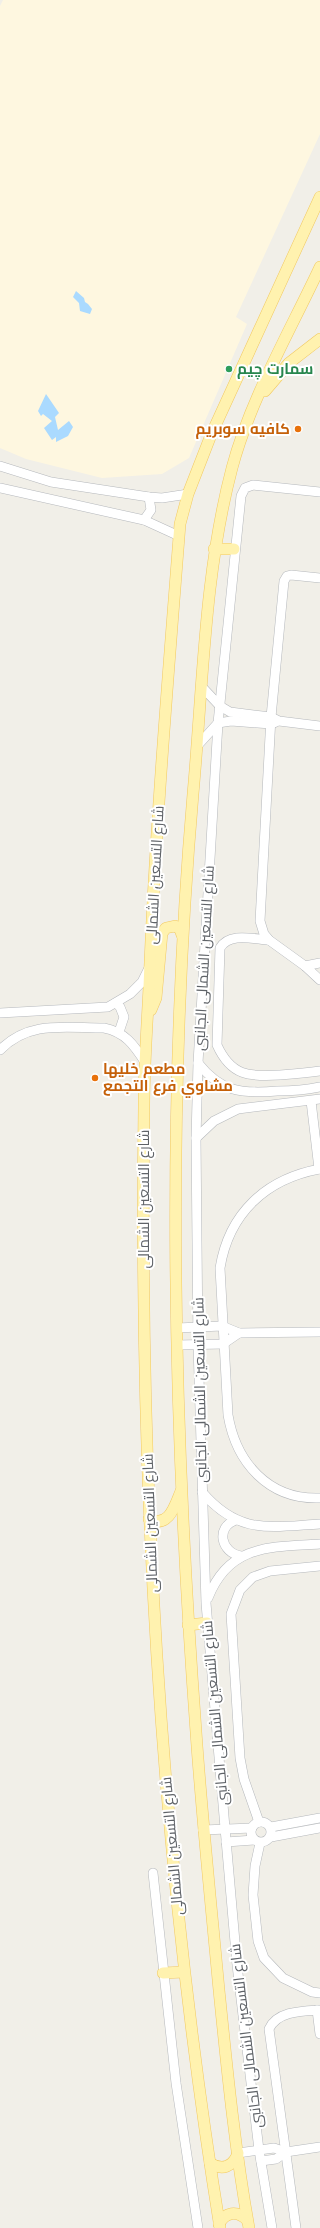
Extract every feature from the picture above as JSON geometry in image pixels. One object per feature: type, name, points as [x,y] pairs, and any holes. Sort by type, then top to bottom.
[{"type":"main road","name":"شارع التسعين الشمالى","points":[[220,2226],[184,1972],[157,1682],[149,1519],[144,1246],[145,1062],[147,1015],[154,878],[180,524],[188,494],[236,378],[320,197]]},
{"type":"main road","name":"شارع التسعين الشمالى","points":[[248,2224],[227,2068],[203,1830],[188,1625],[177,1345],[176,1107],[182,936],[214,549],[237,450],[257,400],[320,267]]},
{"type":"main road","points":[[257,400],[289,363],[320,339]]},
{"type":"main road","points":[[214,549],[234,549]]},
{"type":"main road","points":[[147,1015],[156,998],[162,933],[166,928],[175,926],[180,930],[182,936]]},
{"type":"main road","points":[[149,1519],[160,1522],[166,1520],[173,1510],[183,1488]]},
{"type":"main road","points":[[188,1625],[208,1623]]},
{"type":"main road","points":[[163,1973],[184,1972]]},
{"type":"main road","points":[[210,2163],[216,2167],[223,2168],[236,2160],[238,2153]]},
{"type":"main road","points":[[220,2226],[226,2215],[232,2213],[243,2216],[248,2224]]},
{"type":"street","points":[[0,466],[51,482],[149,497],[162,498],[188,494]]},
{"type":"street","name":"شارع التسعين الشمالى الجانبى","points":[[272,2228],[259,2150],[237,1965],[206,1603],[197,1327],[196,1138],[198,1063],[218,723],[234,549],[241,496],[245,488],[253,485],[320,492]]},
{"type":"street","points":[[1,489],[144,520],[179,536]]},
{"type":"street","points":[[144,520],[151,510],[149,497]]},
{"type":"street","points":[[320,578],[291,575],[285,579],[260,921],[264,934],[269,940],[305,966],[320,980]]},
{"type":"street","points":[[202,687],[220,706],[234,713],[274,721],[320,726]]},
{"type":"street","points":[[198,745],[218,723],[231,721],[274,721]]},
{"type":"street","points":[[269,940],[231,938],[220,948],[217,1045],[227,1062],[243,1074],[256,1076],[320,1071]]},
{"type":"street","points":[[305,966],[320,963]]},
{"type":"street","points":[[0,1013],[95,1008],[116,1003],[136,988],[150,967]]},
{"type":"street","points":[[116,1003],[124,1017],[118,1032]]},
{"type":"street","points":[[0,1050],[15,1036],[35,1029],[104,1028],[118,1032],[131,1041],[145,1062]]},
{"type":"street","points":[[198,1063],[214,1080],[225,1087],[250,1093],[320,1087]]},
{"type":"street","points":[[250,1093],[250,1107]]},
{"type":"street","points":[[196,1138],[214,1121],[226,1114],[250,1107],[316,1100],[320,1169],[298,1174],[278,1183],[260,1195],[244,1211],[232,1229],[223,1249],[220,1268],[228,1414],[231,1433],[238,1450],[248,1466],[261,1479],[276,1489],[294,1495],[320,1498]]},
{"type":"street","points":[[177,1328],[222,1326],[239,1333],[320,1332]]},
{"type":"street","points":[[177,1345],[224,1344],[239,1333]]},
{"type":"street","points":[[202,1492],[223,1512],[236,1520],[265,1527],[320,1524]]},
{"type":"street","points":[[236,1520],[226,1526],[223,1543],[230,1553],[242,1556]]},
{"type":"street","points":[[206,1603],[213,1584],[226,1568],[242,1556],[267,1548],[320,1544]]},
{"type":"street","points":[[259,1822],[244,1779],[240,1758],[231,1614],[240,1590],[253,1577],[270,1571],[320,1566]]},
{"type":"street","points":[[320,1818],[271,1827],[266,1823],[259,1822],[252,1828],[251,1834],[257,1842],[253,1895],[258,1941],[264,1958],[283,1978],[312,1992],[320,1993]]},
{"type":"street","points":[[226,1842],[267,1842],[271,1837],[271,1827]]},
{"type":"street","points":[[203,1830],[252,1828]]},
{"type":"street","points":[[271,1837],[320,1828]]},
{"type":"street","points":[[153,1873],[163,1973],[183,2137],[198,2228]]},
{"type":"street","points":[[296,2228],[269,2029],[273,2021],[280,2015],[318,2010],[320,2034]]},
{"type":"street","points":[[261,2161],[276,2159],[286,2152],[320,2147]]},
{"type":"street","points":[[238,2153],[274,2148],[286,2152]]},
{"type":"shaded area","points":[[3,0],[320,0],[320,134],[236,317],[247,324],[189,458],[162,474],[102,478],[26,459],[0,448],[0,6]]},
{"type":"water","points":[[76,291],[84,298],[85,302],[92,309],[90,314],[80,311],[79,303],[73,297]]},
{"type":"water","points":[[46,394],[59,413],[55,417],[58,430],[69,421],[73,427],[68,436],[56,442],[56,437],[52,440],[44,428],[52,421],[43,414],[41,416],[38,411]]},
{"type":"place","name":"سمارت چيم","points":[[229,369]]},
{"type":"place","name":"كافيه سوبريم","points":[[298,429]]},
{"type":"place","name":"مطعم خليها مشاوي فرع التجمع","points":[[95,1078]]}]
